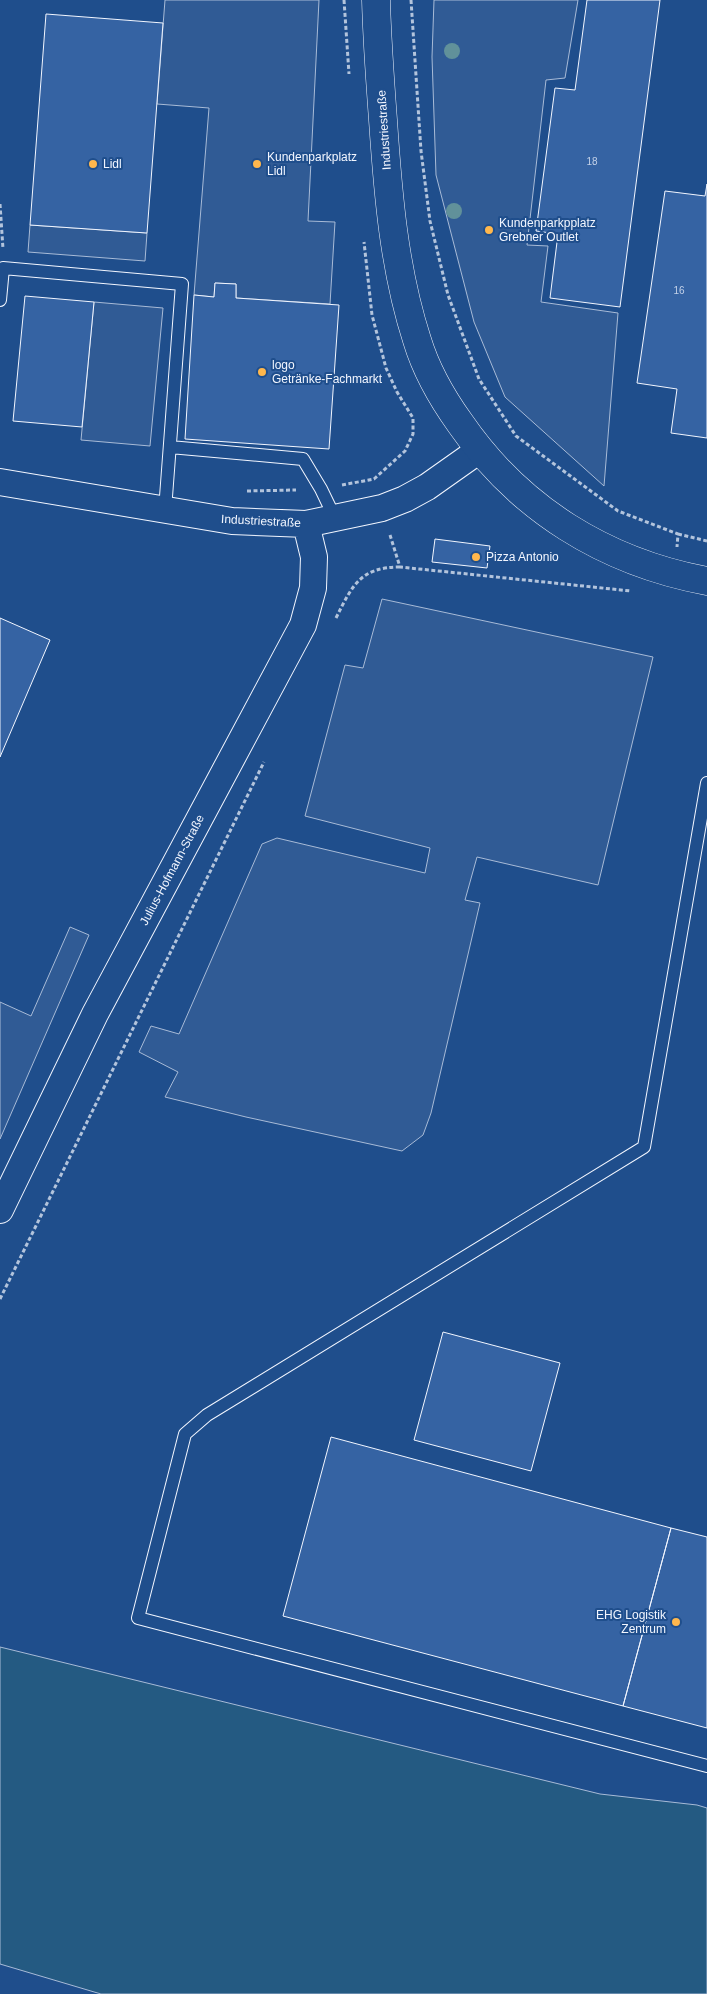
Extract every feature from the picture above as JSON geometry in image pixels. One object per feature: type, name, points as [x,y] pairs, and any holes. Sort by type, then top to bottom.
[{"type":"main road","name":"Industriestraße","points":[[376,0],[386,165],[392,224],[417,341],[440,392],[478,451],[531,502],[563,526],[604,549],[674,575],[707,581]]},
{"type":"street","name":"Industriestraße","points":[[0,482],[232,521],[306,524],[382,508],[404,499],[427,487],[478,451]]},
{"type":"street","name":"Julius-Hofmann-Straße","points":[[0,1210],[95,1014],[303,624],[313,588],[314,556],[306,524]]},
{"type":"lane","points":[[0,300],[3,268],[182,284],[165,510]]},
{"type":"lane","points":[[170,447],[303,459],[322,489],[335,518]]},
{"type":"lane","points":[[707,783],[644,1148],[206,1415],[185,1434],[138,1618],[707,1766]]},
{"type":"path","points":[[344,0],[349,81]]},
{"type":"path","points":[[411,0],[421,151],[430,221],[448,294],[479,379],[516,436],[618,511],[678,534],[707,541]]},
{"type":"path","points":[[0,204],[3,268]]},
{"type":"path","points":[[245,491],[322,489],[374,479],[405,451],[413,434],[413,418],[397,392],[386,368],[372,315],[363,237]]},
{"type":"path","points":[[374,479],[400,568]]},
{"type":"path","points":[[674,575],[678,534]]},
{"type":"path","points":[[336,618],[354,584],[370,572],[384,567],[634,592]]},
{"type":"path","points":[[0,1299],[266,757]]},
{"type":"shaded area","name":"Kundenparkplatz Lidl","points":[[165,0],[319,0],[308,221],[335,222],[330,304],[236,298],[236,284],[215,283],[214,297],[194,295],[209,108],[157,104]]},
{"type":"shaded area","name":"Kundenparkpplatz Grebner Outlet","points":[[434,0],[578,0],[565,78],[546,80],[527,245],[548,246],[541,302],[618,313],[604,486],[505,397],[474,322],[436,175],[432,57]]},
{"type":"shaded area","points":[[30,225],[147,233],[145,261],[28,252]]},
{"type":"shaded area","points":[[94,302],[163,308],[150,446],[81,440]]},
{"type":"shaded area","points":[[382,599],[653,657],[598,885],[477,857],[465,900],[480,903],[431,1113],[423,1135],[402,1151],[246,1117],[165,1097],[178,1072],[139,1052],[151,1026],[179,1034],[262,844],[277,838],[425,873],[430,848],[305,816],[345,665],[363,668]]},
{"type":"shaded area","points":[[70,927],[89,935],[0,1139],[0,1002],[31,1016]]},
{"type":"shaded area","points":[[0,1647],[600,1794],[697,1805],[707,1808],[707,1994],[101,1994],[0,1964]]},
{"type":"building","points":[[587,0],[660,0],[620,307],[550,298],[558,234],[536,231],[555,88],[575,90]]},
{"type":"building","name":"Lidl","points":[[46,14],[163,23],[147,233],[30,225]]},
{"type":"building","points":[[707,184],[707,438],[671,433],[677,389],[637,383],[665,191],[705,196]]},
{"type":"building","name":"logo Getränke-Fachmarkt","points":[[215,283],[236,284],[236,298],[339,305],[329,449],[185,439],[194,295],[214,297]]},
{"type":"building","points":[[25,296],[94,302],[82,427],[13,421]]},
{"type":"building","points":[[435,539],[490,546],[487,568],[432,562]]},
{"type":"building","points":[[0,618],[50,640],[0,757]]},
{"type":"building","points":[[443,1332],[560,1363],[531,1471],[414,1440]]},
{"type":"building","points":[[331,1437],[671,1528],[623,1706],[283,1616]]},
{"type":"building","name":"EHG Logistik Zentrum","points":[[671,1528],[707,1537],[707,1728],[623,1706]]},
{"type":"place","name":"Lidl","points":[[93,164]]},
{"type":"place","name":"Kundenparkplatz Lidl","points":[[257,164]]},
{"type":"place","name":"Kundenparkpplatz Grebner Outlet","points":[[489,230]]},
{"type":"place","name":"logo Getränke-Fachmarkt","points":[[262,372]]},
{"type":"place","name":"Pizza Antonio","points":[[476,557]]},
{"type":"place","name":"EHG Logistik Zentrum","points":[[676,1622]]}]
